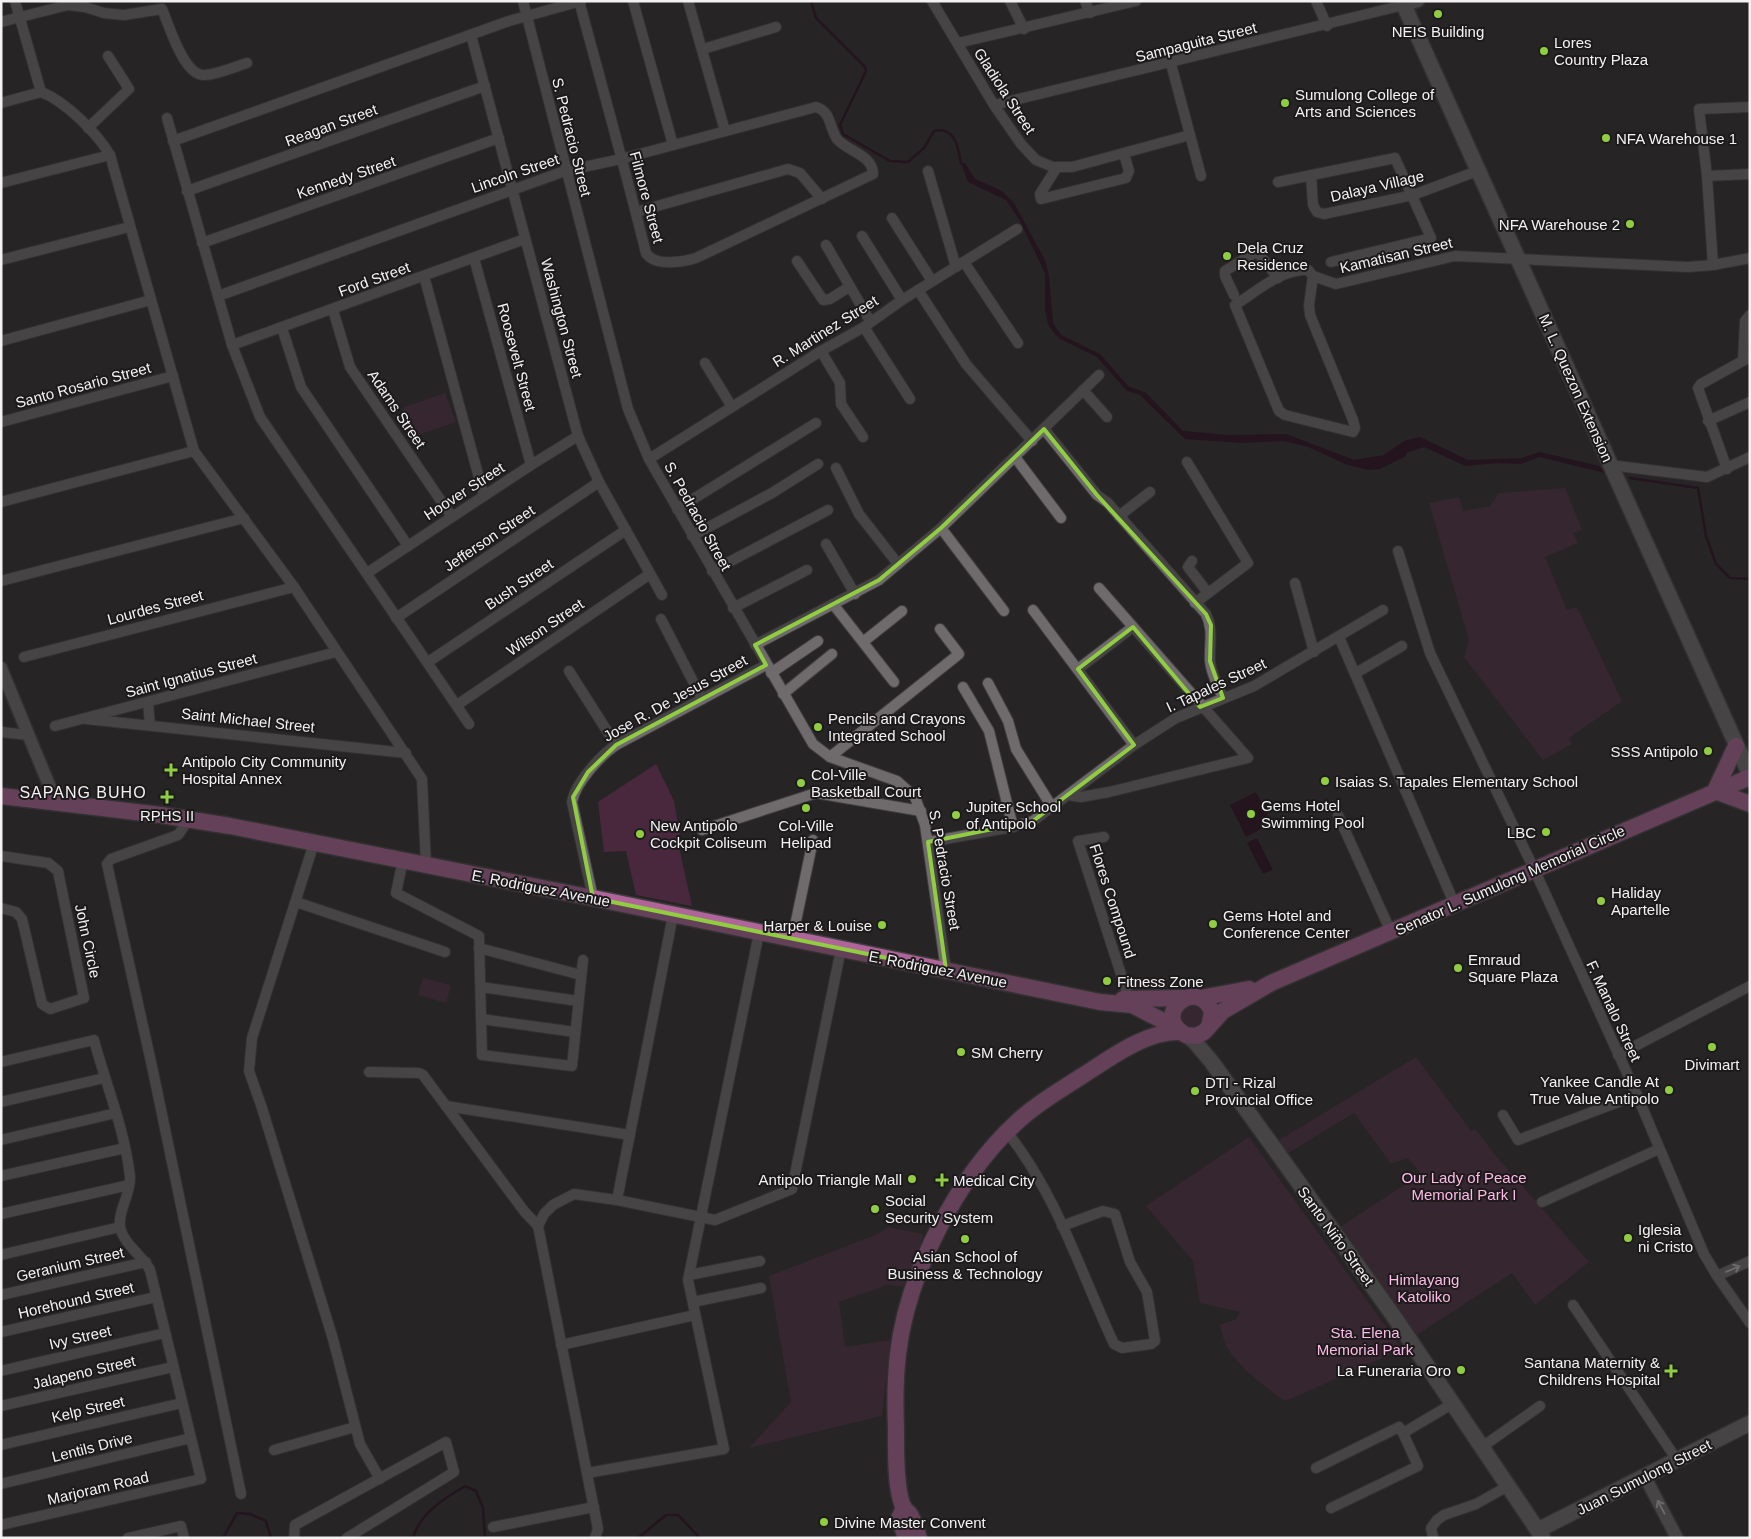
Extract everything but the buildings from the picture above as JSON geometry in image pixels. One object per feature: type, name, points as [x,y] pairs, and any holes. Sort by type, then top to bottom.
[{"type":"main road","name":"M. L. Quezon Extension","points":[[1408,3],[1610,465],[1740,744],[1750,776]]},
{"type":"main road","points":[[1740,744],[1715,792],[1750,804]]},
{"type":"main road","name":"Senator L. Sumulong Memorial Circle","points":[[1209,1028],[1231,1006],[1271,983],[1534,871],[1750,776]]},
{"type":"main road","name":"E. Rodriguez Avenue","points":[[1,796],[189,819],[403,860],[792,940],[1079,997],[1132,1005],[1175,1025]]},
{"type":"main road","name":"Senator L. Sumulong Memorial Circle","points":[[1192,998],[1228,994],[1271,983]]},
{"type":"main road","name":"E. Rodriguez Avenue","points":[[1079,997],[1129,999],[1192,998]]},
{"type":"main road","points":[[919,1538],[910,1514],[904,1508],[898,1480],[895,1411],[898,1352],[904,1318],[922,1268],[948,1211],[996,1143],[1035,1107],[1119,1053],[1175,1025],[1200,1034],[1209,1028],[1212,1012],[1207,1004],[1192,998],[1176,1006],[1175,1025]]},
{"type":"main road","points":[[1119,1053],[1175,1025]]},
{"type":"main road","name":"Santo Niño Street","points":[[1175,1025],[1194,1041],[1211,1061],[1394,1318],[1541,1534]]},
{"type":"main road","name":"Santo Niño Street","points":[[1209,1028],[1206,1042],[1211,1061]]},
{"type":"main road","name":"Juan Sumulong Street","points":[[1541,1534],[1677,1460],[1748,1428]]},
{"type":"main road","points":[[904,1508],[899,1518],[906,1538]]},
{"type":"street","points":[[15,1],[41,92]]},
{"type":"street","name":"S. Pedracio Street","points":[[523,1],[628,409],[649,459],[733,608],[813,744],[830,757],[897,781],[915,797],[921,812],[928,842],[946,970]]},
{"type":"street","points":[[173,142],[471,35],[526,16],[580,1]]},
{"type":"street","name":"Filmore Street","points":[[580,1],[621,159],[649,257],[656,260],[685,261],[696,258],[868,177]]},
{"type":"street","points":[[633,1],[673,145]]},
{"type":"street","points":[[688,1],[725,130]]},
{"type":"street","name":"Gladiola Street","points":[[932,1],[994,105],[1021,144],[1036,160],[1057,167],[1072,167],[1190,136]]},
{"type":"street","points":[[1010,1],[1024,28]]},
{"type":"street","points":[[1085,1],[1090,13]]},
{"type":"street","points":[[958,44],[1136,1]]},
{"type":"street","points":[[1316,1],[1327,26]]},
{"type":"street","name":"Sampaguita Street","points":[[994,105],[1327,26],[1408,3]]},
{"type":"street","points":[[1,22],[68,5],[96,6],[124,15],[162,9],[185,63],[194,72],[203,76],[247,63]]},
{"type":"street","points":[[703,48],[776,28]]},
{"type":"street","name":"Washington Street","points":[[471,35],[578,436],[599,482],[662,594]]},
{"type":"street","points":[[88,128],[129,89],[108,56]]},
{"type":"street","points":[[1171,64],[1201,176]]},
{"type":"street","name":"Reagan Street","points":[[187,192],[484,86]]},
{"type":"street","points":[[1,103],[41,92],[51,96],[100,139],[110,155],[194,452],[294,587],[422,779],[426,865]]},
{"type":"street","name":"Lincoln Street","points":[[218,296],[566,171],[621,159],[816,107],[822,108],[827,114],[838,140],[871,164],[873,174],[868,177]]},
{"type":"street","points":[[1713,265],[1707,176],[1699,110],[1750,107]]},
{"type":"street","points":[[166,118],[232,345],[260,417],[469,724]]},
{"type":"street","name":"Kennedy Street","points":[[202,243],[498,138]]},
{"type":"street","points":[[1057,167],[1040,194],[1041,199],[1126,178],[1129,172],[1124,154]]},
{"type":"street","points":[[1,183],[110,155]]},
{"type":"street","points":[[1278,182],[1395,158],[1431,238],[1331,262]]},
{"type":"street","points":[[636,212],[788,169],[800,173],[822,199]]},
{"type":"street","name":"Dalaya Village","points":[[1311,175],[1313,205],[1317,212],[1324,214],[1413,195],[1480,170]]},
{"type":"street","points":[[928,171],[960,265],[1018,343]]},
{"type":"street","points":[[1707,176],[1750,174]]},
{"type":"street","points":[[892,218],[932,281]]},
{"type":"street","points":[[1,260],[129,227]]},
{"type":"street","name":"R. Martinez Street","points":[[649,459],[1016,229]]},
{"type":"street","points":[[862,236],[902,300]]},
{"type":"street","name":"Ford Street","points":[[232,345],[525,240]]},
{"type":"street","points":[[826,245],[867,324],[910,399]]},
{"type":"street","points":[[1224,274],[1227,269],[1257,253],[1278,278]]},
{"type":"street","name":"Kamatisan Street","points":[[1234,300],[1299,269],[1308,270],[1313,276],[1336,284],[1455,256],[1688,267],[1713,265],[1750,258]]},
{"type":"street","name":"Roosevelt Street","points":[[474,258],[531,465]]},
{"type":"street","points":[[797,261],[824,300],[830,299],[849,287]]},
{"type":"street","points":[[1220,262],[1279,411],[1285,415],[1353,432],[1356,428],[1310,315],[1309,305],[1313,276]]},
{"type":"street","points":[[424,276],[484,496]]},
{"type":"street","points":[[918,290],[966,364],[1032,441]]},
{"type":"street","points":[[1,341],[151,300]]},
{"type":"street","name":"Adams Street","points":[[333,310],[350,367],[452,516]]},
{"type":"street","points":[[1727,469],[1708,421],[1698,388],[1701,384],[1746,359],[1745,321],[1750,315]]},
{"type":"street","points":[[282,328],[301,387],[408,546]]},
{"type":"street","points":[[820,351],[840,383],[841,404],[863,437]]},
{"type":"street","points":[[705,363],[732,407]]},
{"type":"street","points":[[755,645],[879,580],[941,528],[1099,375]]},
{"type":"street","name":"Santo Rosario Street","points":[[1,422],[172,376]]},
{"type":"street","points":[[1083,390],[1107,417]]},
{"type":"street","points":[[1708,421],[1750,402]]},
{"type":"street","points":[[677,509],[816,423]]},
{"type":"street","points":[[1044,428],[1097,495],[1120,516],[1206,614],[1211,625],[1210,661],[1213,676],[1223,698]]},
{"type":"street","name":"Hoover Street","points":[[367,573],[452,516],[578,436]]},
{"type":"street","points":[[1,502],[194,452]]},
{"type":"street","points":[[1015,457],[1061,518]]},
{"type":"street","points":[[1610,465],[1708,477],[1750,457]]},
{"type":"street","points":[[1186,462],[1248,563],[1195,603]]},
{"type":"street","points":[[692,536],[772,493],[818,464]]},
{"type":"street","points":[[836,468],[859,514],[898,564]]},
{"type":"street","name":"Jefferson Street","points":[[396,618],[599,482]]},
{"type":"street","points":[[1120,516],[1150,492]]},
{"type":"street","points":[[712,571],[828,510]]},
{"type":"street","points":[[1,582],[244,518]]},
{"type":"street","points":[[941,528],[1004,611]]},
{"type":"street","name":"Bush Street","points":[[428,662],[626,530]]},
{"type":"street","points":[[826,544],[855,594]]},
{"type":"street","name":"F. Manalo Street","points":[[1398,551],[1430,653],[1534,871],[1637,1095],[1704,1254],[1750,1323]]},
{"type":"street","points":[[1192,560],[1188,567],[1208,593]]},
{"type":"street","points":[[733,608],[807,570]]},
{"type":"street","name":"Wilson Street","points":[[457,705],[650,574]]},
{"type":"street","points":[[1295,583],[1314,652]]},
{"type":"street","name":"Lourdes Street","points":[[24,657],[294,587]]},
{"type":"street","points":[[1068,795],[1081,796],[1109,792],[1248,758],[1200,707],[1099,588]]},
{"type":"street","points":[[833,604],[894,682]]},
{"type":"street","points":[[1033,610],[1134,745]]},
{"type":"street","name":"I. Tapales Street","points":[[928,842],[1012,827],[1033,821],[1134,745],[1176,718],[1254,686],[1383,610]]},
{"type":"street","points":[[863,642],[902,611]]},
{"type":"street","points":[[661,619],[702,700]]},
{"type":"street","points":[[1078,669],[1133,627]]},
{"type":"street","points":[[830,757],[960,654],[940,629]]},
{"type":"street","points":[[1339,637],[1455,905]]},
{"type":"street","name":"Jose R. De Jesus Street","points":[[594,898],[572,802],[572,797],[588,772],[607,751],[616,745],[702,700],[769,669],[818,641]]},
{"type":"street","points":[[1356,673],[1402,646]]},
{"type":"street","name":"Saint Ignatius Street","points":[[55,726],[336,652]]},
{"type":"street","points":[[783,694],[832,654]]},
{"type":"street","points":[[2,671],[56,802]]},
{"type":"street","points":[[569,671],[616,745]]},
{"type":"street","points":[[988,683],[1008,721],[1016,749],[1052,807]]},
{"type":"street","points":[[963,687],[989,731],[1012,827]]},
{"type":"street","points":[[148,702],[150,725]]},
{"type":"street","name":"Saint Michael Street","points":[[86,718],[406,753]]},
{"type":"street","points":[[1,732],[28,736]]},
{"type":"street","points":[[702,830],[816,793],[921,812]]},
{"type":"street","points":[[1338,815],[1390,932]]},
{"type":"street","points":[[189,819],[178,835],[111,859],[107,864],[153,1071],[241,1494]]},
{"type":"street","name":"Flores Compound","points":[[1104,837],[1078,841],[1129,999]]},
{"type":"street","points":[[792,940],[813,840]]},
{"type":"street","points":[[314,843],[252,1038],[248,1071],[262,1108],[333,1339],[360,1444],[380,1479]]},
{"type":"street","name":"John Circle","points":[[1,856],[48,863],[58,871],[84,994],[84,998],[81,1001],[50,1009],[42,1004],[19,914],[1,908]]},
{"type":"street","points":[[403,860],[396,893],[479,936],[482,1055],[572,1066],[583,960]]},
{"type":"street","points":[[296,902],[445,952]]},
{"type":"street","points":[[617,1200],[673,915]]},
{"type":"street","points":[[587,1473],[724,1449],[695,1315],[689,1275],[759,933]]},
{"type":"street","points":[[479,948],[581,975]]},
{"type":"street","points":[[538,1226],[544,1214],[553,1204],[574,1194],[617,1200],[715,1220],[792,1189],[841,949]]},
{"type":"street","points":[[1618,1056],[1750,986]]},
{"type":"street","points":[[481,987],[578,1001]]},
{"type":"street","points":[[481,1019],[575,1032]]},
{"type":"street","points":[[1,1062],[94,1040],[125,1148],[129,1185],[120,1227],[125,1238],[146,1262],[191,1438]]},
{"type":"street","points":[[369,1072],[419,1073],[446,1106],[524,1211],[538,1226],[594,1507],[598,1530],[595,1538]]},
{"type":"street","points":[[1,1102],[104,1078]]},
{"type":"street","points":[[1503,1115],[1518,1140],[1637,1095]]},
{"type":"street","points":[[446,1106],[630,1135]]},
{"type":"street","points":[[1,1140],[116,1114]]},
{"type":"street","points":[[1007,1132],[1022,1151],[1062,1226],[1114,1344],[1122,1348],[1151,1344],[1155,1341],[1147,1292],[1130,1262],[1115,1214],[1103,1211],[1062,1226]]},
{"type":"street","points":[[1,1176],[125,1148]]},
{"type":"street","points":[[1542,1202],[1659,1149]]},
{"type":"street","points":[[1,1214],[129,1185]]},
{"type":"street","points":[[1,1255],[120,1227]]},
{"type":"street","points":[[689,1275],[760,1261]]},
{"type":"street","points":[[1717,1276],[1750,1261]]},
{"type":"street","name":"Geranium Street","points":[[1,1295],[146,1262]]},
{"type":"street","points":[[693,1302],[761,1288]]},
{"type":"street","name":"Horehound Street","points":[[1,1332],[156,1297]]},
{"type":"street","points":[[1573,1305],[1677,1460]]},
{"type":"street","points":[[561,1346],[695,1315]]},
{"type":"street","name":"Ivy Street","points":[[1,1371],[165,1333]]},
{"type":"street","name":"Jalapeno Street","points":[[1,1406],[173,1367]]},
{"type":"street","name":"Kelp Street","points":[[1,1444],[182,1403]]},
{"type":"street","points":[[1403,1433],[1452,1404]]},
{"type":"street","points":[[1482,1448],[1540,1406]]},
{"type":"street","points":[[274,1450],[355,1427]]},
{"type":"street","points":[[1316,1468],[1399,1427],[1418,1466],[1332,1508]]},
{"type":"street","name":"Marjoram Road","points":[[1,1525],[201,1479],[191,1438]]},
{"type":"street","name":"Lentils Drive","points":[[1,1484],[191,1438]]},
{"type":"street","points":[[294,1538],[295,1525],[446,1442],[454,1472],[347,1538]]},
{"type":"street","points":[[1645,1477],[1678,1538]]},
{"type":"street","points":[[1433,1537],[1431,1528],[1439,1518],[1476,1504],[1508,1486]]},
{"type":"street","points":[[493,1527],[594,1507]]},
{"type":"street","points":[[128,1538],[146,1536],[181,1526],[184,1538]]},
{"type":"highlighted area","points":[[1044,429],[1097,495],[1206,614],[1211,625],[1210,661],[1223,698],[1200,707],[1133,627],[1078,669],[1134,745],[1033,821],[928,842],[946,970],[593,898],[573,797],[588,772],[616,745],[766,665],[755,645],[879,580],[941,528]]},
{"type":"green space","points":[[445,393],[456,422],[412,437],[402,408]]},
{"type":"green space","points":[[1565,488],[1582,530],[1573,533],[1578,543],[1545,557],[1567,610],[1577,607],[1622,701],[1569,738],[1572,744],[1543,760],[1464,657],[1469,640],[1429,503],[1459,497],[1463,511],[1490,506],[1499,493]]},
{"type":"green space","name":"New Antipolo Cockpit Coliseum","points":[[656,764],[674,801],[681,842],[678,843],[692,906],[636,895],[626,851],[604,852],[598,802]]},
{"type":"green space","points":[[423,978],[451,985],[446,1003],[418,995]]},
{"type":"green space","points":[[1192,1003],[1204,1009],[1204,1023],[1196,1029],[1186,1028],[1179,1013]]},
{"type":"green space","name":"Our Lady of Peace Memorial Park I","points":[[1416,1057],[1471,1131],[1475,1129],[1497,1157],[1589,1262],[1535,1305],[1512,1273],[1415,1336],[1340,1227],[1421,1174],[1408,1158],[1391,1164],[1354,1113],[1285,1155],[1276,1142]]},
{"type":"green space","name":"Sta. Elena Memorial Park","points":[[1249,1137],[1402,1349],[1286,1401],[1253,1376],[1230,1352],[1225,1343],[1220,1325],[1236,1319],[1240,1312],[1200,1303],[1193,1261],[1146,1206]]},
{"type":"green space","points":[[888,1227],[923,1234],[909,1287],[887,1285],[839,1302],[845,1347],[890,1340],[882,1416],[749,1448],[791,1402],[769,1276],[878,1234]]},
{"type":"shaded area","points":[[961,163],[965,163],[975,179],[1002,191],[1014,203],[1045,260],[1049,276],[1053,323],[1061,335],[1100,354],[1128,386],[1146,393],[1183,431],[1228,435],[1286,434],[1354,460],[1384,455],[1404,441],[1420,437],[1468,460],[1522,458],[1540,452],[1599,466],[1605,473],[1539,457],[1521,464],[1497,463],[1466,466],[1424,447],[1406,453],[1406,456],[1380,469],[1368,470],[1345,464],[1308,447],[1283,441],[1243,443],[1185,439],[1140,395],[1126,390],[1097,357],[1060,339],[1053,332],[1048,324],[1045,309],[1045,273],[1019,219],[1006,200],[968,182]]},
{"type":"shaded area","name":"Gems Hotel Swimming Pool","points":[[1256,792],[1272,823],[1246,837],[1230,805]]},
{"type":"shaded area","points":[[1257,838],[1273,870],[1263,874],[1247,843]]},
{"type":"waterway","points":[[811,1],[816,18],[865,67],[866,71],[840,125],[843,134],[890,161],[908,162],[924,148],[934,131],[941,130],[947,132],[954,139],[961,163]]},
{"type":"waterway","points":[[1630,478],[1698,488],[1706,536],[1716,564],[1730,578],[1750,579]]},
{"type":"waterway","points":[[413,1538],[416,1529],[427,1514],[442,1501],[465,1486],[476,1491],[483,1508],[485,1538]]},
{"type":"waterway","points":[[223,1538],[237,1513],[250,1514],[266,1521],[271,1538]]},
{"type":"waterway","points":[[638,1538],[666,1515],[678,1515],[700,1538]]},
{"type":"place","name":"NEIS Building","points":[[1438,14]]},
{"type":"place","name":"Lores Country Plaza","points":[[1544,51]]},
{"type":"place","name":"Sumulong College of Arts and Sciences","points":[[1285,103]]},
{"type":"place","name":"NFA Warehouse 1","points":[[1606,138]]},
{"type":"place","name":"NFA Warehouse 2","points":[[1630,224]]},
{"type":"place","name":"Dela Cruz Residence","points":[[1227,256]]},
{"type":"place","name":"Pencils and Crayons Integrated School","points":[[818,727]]},
{"type":"place","name":"SSS Antipolo","points":[[1708,751]]},
{"type":"place","name":"Antipolo City Community Hospital Annex","points":[[171,770]]},
{"type":"place","name":"Isaias S. Tapales Elementary School","points":[[1325,781]]},
{"type":"place","name":"Col-Ville Basketball Court","points":[[801,783]]},
{"type":"place","name":"RPHS II","points":[[167,797]]},
{"type":"place","name":"Col-Ville Helipad","points":[[806,808]]},
{"type":"place","name":"Gems Hotel Swimming Pool","points":[[1251,814]]},
{"type":"place","name":"Jupiter School of Antipolo","points":[[956,815]]},
{"type":"place","name":"LBC","points":[[1546,832]]},
{"type":"place","name":"New Antipolo Cockpit Coliseum","points":[[640,834]]},
{"type":"place","name":"Haliday Apartelle","points":[[1601,901]]},
{"type":"place","name":"Gems Hotel and Conference Center","points":[[1213,924]]},
{"type":"place","name":"Harper & Louise","points":[[882,925]]},
{"type":"place","name":"Emraud Square Plaza","points":[[1458,968]]},
{"type":"place","name":"Fitness Zone","points":[[1107,981]]},
{"type":"place","name":"Divimart","points":[[1712,1047]]},
{"type":"place","name":"SM Cherry","points":[[961,1052]]},
{"type":"place","name":"Yankee Candle At True Value Antipolo","points":[[1669,1090]]},
{"type":"place","name":"DTI - Rizal Provincial Office","points":[[1195,1091]]},
{"type":"place","name":"Antipolo Triangle Mall","points":[[912,1179]]},
{"type":"place","name":"Medical City","points":[[942,1180]]},
{"type":"place","name":"Social Security System","points":[[875,1209]]},
{"type":"place","name":"Iglesia ni Cristo","points":[[1628,1238]]},
{"type":"place","name":"Asian School of Business & Technology","points":[[965,1239]]},
{"type":"place","name":"La Funeraria Oro","points":[[1461,1370]]},
{"type":"place","name":"Santana Maternity & Childrens Hospital","points":[[1671,1371]]},
{"type":"place","name":"Divine Master Convent","points":[[824,1522]]},
{"type":"district","name":"SAPANG BUHO","points":[[83,792]]},
{"type":"park label","name":"Himlayang Katoliko","points":[[1424,1288]]}]
